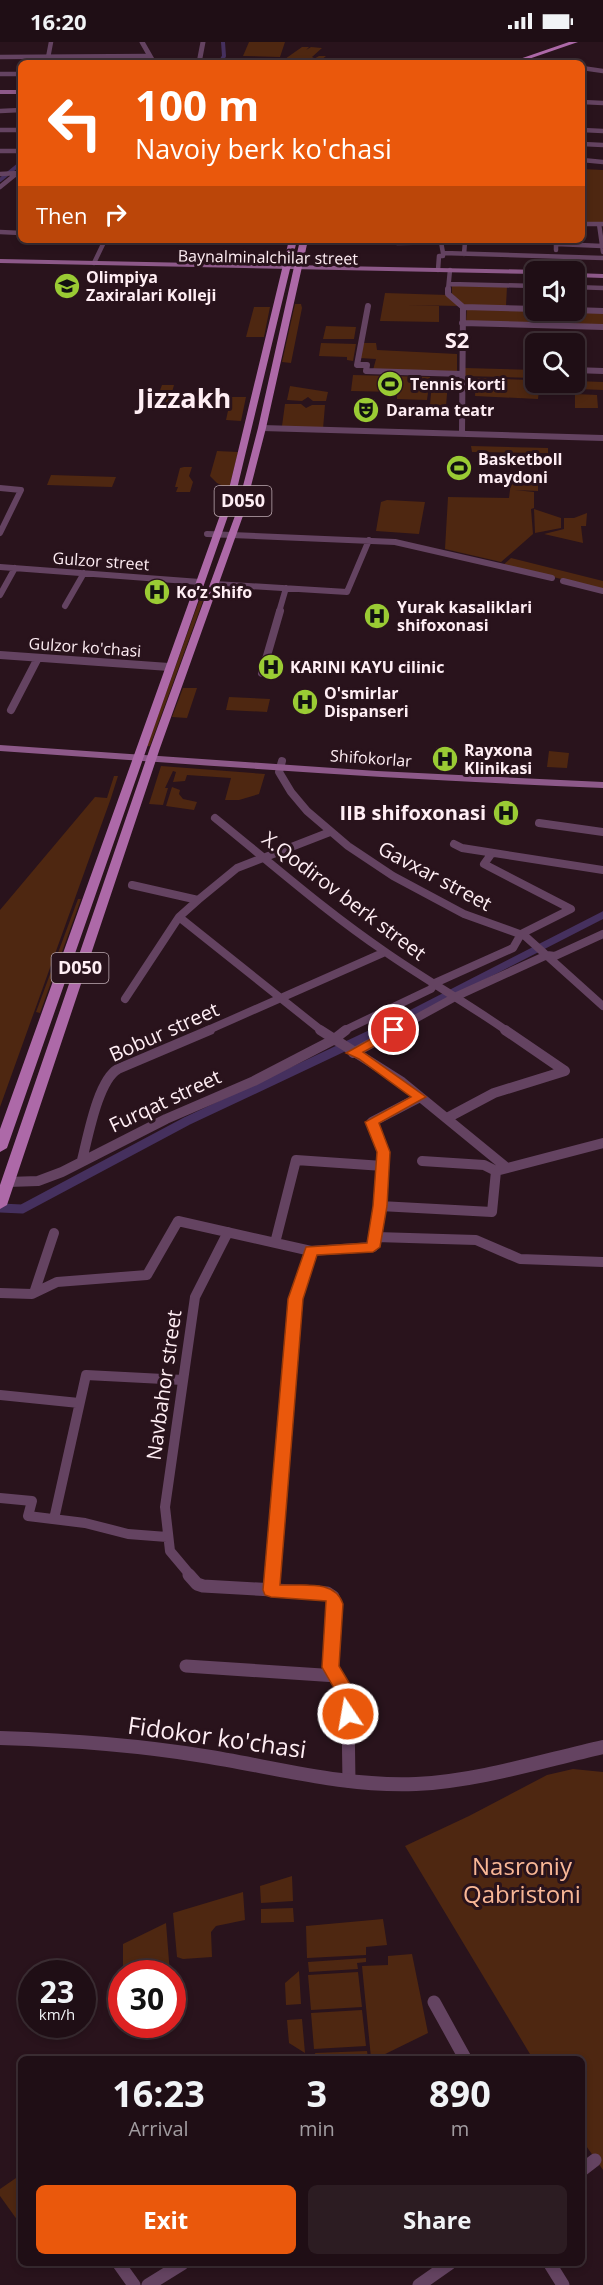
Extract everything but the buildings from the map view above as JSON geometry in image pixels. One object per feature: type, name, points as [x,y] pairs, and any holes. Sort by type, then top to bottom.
[{"type":"main road","points":[[527,60],[575,42]]},
{"type":"main road","points":[[521,60],[584,42]]},
{"type":"main road","points":[[0,92],[18,92]]},
{"type":"main road","name":"D050","points":[[0,1148],[232,492],[292,243]]},
{"type":"main road","name":"D050","points":[[3,1180],[14,1162],[152,757],[232,535],[262,428],[303,243]]},
{"type":"main road","name":"Baynalminalchilar street","points":[[0,263],[94,263],[149,266]]},
{"type":"main road","name":"Baynalminalchilar street","points":[[0,263],[525,272]]},
{"type":"main road","name":"Baynalminalchilar street","points":[[297,269],[525,275]]},
{"type":"main road","points":[[585,274],[603,274]]},
{"type":"main road","points":[[266,357],[271,354],[277,357]]},
{"type":"main road","points":[[207,564],[216,561],[221,566]]},
{"type":"main road","points":[[0,742],[139,753]]},
{"type":"main road","points":[[0,748],[139,753]]},
{"type":"main road","name":"Shifokorlar","points":[[139,753],[152,757],[281,764],[603,778]]},
{"type":"main road","name":"Shifokorlar","points":[[281,764],[603,785]]},
{"type":"main road","points":[[0,1169],[14,1162]]},
{"type":"main road","points":[[1,1202],[3,1180]]},
{"type":"street","points":[[48,60],[51,42]]},
{"type":"street","points":[[142,42],[151,60]]},
{"type":"street","points":[[202,60],[205,42]]},
{"type":"street","points":[[0,57],[148,56]]},
{"type":"street","points":[[585,69],[603,71]]},
{"type":"street","points":[[0,74],[18,74]]},
{"type":"street","points":[[585,102],[603,103]]},
{"type":"street","points":[[0,111],[18,110]]},
{"type":"street","points":[[0,130],[18,130]]},
{"type":"street","points":[[585,130],[603,131]]},
{"type":"street","points":[[585,144],[603,145]]},
{"type":"street","points":[[0,151],[18,151]]},
{"type":"street","points":[[585,160],[603,162]]},
{"type":"street","points":[[0,174],[18,174]]},
{"type":"street","points":[[0,187],[18,174]]},
{"type":"street","points":[[438,270],[439,256],[443,256],[443,253],[556,253],[603,257],[601,224],[585,224]]},
{"type":"street","points":[[0,232],[18,233]]},
{"type":"street","points":[[94,263],[104,243]]},
{"type":"street","points":[[396,244],[418,243]]},
{"type":"street","points":[[441,243],[443,253]]},
{"type":"street","points":[[464,254],[465,243]]},
{"type":"street","points":[[556,253],[602,248]]},
{"type":"street","points":[[450,272],[448,294],[463,307],[525,309]]},
{"type":"street","points":[[449,284],[525,286]]},
{"type":"street","points":[[585,287],[603,288]]},
{"type":"street","points":[[368,306],[357,365],[367,365],[366,371],[462,374]]},
{"type":"street","points":[[462,432],[463,307]]},
{"type":"street","points":[[585,310],[603,311]]},
{"type":"street","points":[[462,323],[603,327]]},
{"type":"street","points":[[585,370],[603,371]]},
{"type":"street","points":[[262,428],[603,433]]},
{"type":"street","points":[[462,432],[603,438]]},
{"type":"street","points":[[0,488],[21,490],[0,533]]},
{"type":"street","points":[[207,534],[369,540],[406,544],[552,578]]},
{"type":"street","points":[[215,584],[347,591],[369,540]]},
{"type":"street","name":"Gulzor street","points":[[0,567],[200,582]]},
{"type":"street","points":[[0,595],[15,568]]},
{"type":"street","points":[[65,606],[84,573]]},
{"type":"street","points":[[563,581],[603,591]]},
{"type":"street","points":[[262,673],[286,588]]},
{"type":"street","name":"Gulzor ko'chasi","points":[[0,655],[169,667]]},
{"type":"street","points":[[10,710],[38,658]]},
{"type":"street","name":"Gavxar street","points":[[281,764],[279,772],[286,788],[330,832],[380,870],[481,922],[520,934],[547,955]]},
{"type":"street","name":"X.Qodirov berk street","points":[[215,818],[385,952],[457,996],[565,1071],[494,1092],[447,1118]]},
{"type":"street","points":[[539,823],[603,832]]},
{"type":"street","points":[[125,999],[179,917],[237,868],[330,832]]},
{"type":"street","points":[[454,844],[462,848],[603,870]]},
{"type":"street","name":"Furqat street","points":[[3,1180],[38,1181],[62,1172],[166,1119],[254,1081],[333,1040],[341,1032],[431,989],[435,983],[513,948],[520,934],[571,909],[484,864],[492,853]]},
{"type":"street","points":[[132,885],[198,900]]},
{"type":"street","points":[[179,917],[333,1040],[364,1057],[420,1097],[507,1168]]},
{"type":"street","points":[[353,1053],[457,996],[547,955],[555,956],[602,935]]},
{"type":"street","name":"Bobur street","points":[[82,1160],[103,1087],[107,1076],[114,1070],[385,952]]},
{"type":"street","points":[[547,955],[603,1006]]},
{"type":"street","points":[[0,1293],[34,1293],[57,1282],[147,1275],[178,1221],[311,1251],[373,1247],[380,1206],[384,1152],[372,1122],[420,1097]]},
{"type":"street","points":[[422,1161],[484,1165],[496,1171],[603,1143]]},
{"type":"street","points":[[275,1243],[296,1160],[384,1166]]},
{"type":"street","points":[[380,1206],[492,1212],[496,1171]]},
{"type":"street","name":"Navbahor street","points":[[228,1232],[195,1296],[165,1507],[167,1537],[170,1551],[197,1584],[271,1590]]},
{"type":"street","points":[[34,1293],[54,1233]]},
{"type":"street","points":[[376,1237],[476,1240],[520,1259],[603,1262]]},
{"type":"street","points":[[311,1251],[295,1299],[271,1590],[327,1593],[333,1597],[335,1604],[330,1667],[343,1686],[348,1714],[349,1781]]},
{"type":"street","points":[[54,1519],[86,1375],[183,1380]]},
{"type":"street","points":[[0,1395],[79,1403]]},
{"type":"street","points":[[0,1498],[32,1501],[28,1516],[85,1522],[128,1534],[167,1537]]},
{"type":"street","points":[[186,1666],[337,1676]]},
{"type":"street","name":"Fidokor ko'chasi","points":[[0,1738],[44,1739],[177,1752],[349,1781],[390,1784],[452,1780],[603,1746]]},
{"type":"street","points":[[434,2002],[464,2056]]},
{"type":"street","points":[[585,2168],[595,2160]]},
{"type":"street","points":[[121,2266],[134,2285]]},
{"type":"street","points":[[148,2285],[179,2266]]},
{"type":"street","points":[[419,2285],[446,2266]]},
{"type":"street","points":[[551,2266],[563,2285]]},
{"type":"green space","points":[[249,42],[285,42],[280,57],[243,56]]},
{"type":"green space","points":[[302,47],[309,47],[306,50],[311,47],[322,48],[312,57],[314,58],[312,60],[285,59]]},
{"type":"green space","points":[[319,56],[326,56],[321,60],[312,60]]},
{"type":"green space","points":[[585,169],[603,170],[603,222],[585,222]]},
{"type":"green space","points":[[452,285],[507,286],[506,306],[464,306],[452,294]]},
{"type":"green space","points":[[385,293],[447,295],[460,306],[406,305],[439,306],[439,322],[380,321]]},
{"type":"green space","points":[[295,304],[301,304],[302,308],[291,363],[282,362]]},
{"type":"green space","points":[[254,307],[270,307],[264,337],[246,337]]},
{"type":"green space","points":[[467,307],[525,310],[525,321],[531,321],[531,324],[466,323]]},
{"type":"green space","points":[[585,312],[603,312],[603,326],[546,325],[546,321],[585,321]]},
{"type":"green space","points":[[326,326],[356,327],[354,339],[323,339]]},
{"type":"green space","points":[[321,343],[356,344],[353,361],[347,360],[347,357],[319,356]]},
{"type":"green space","points":[[363,343],[376,343],[377,350],[457,354],[457,372],[373,370],[376,359],[360,358]]},
{"type":"green space","points":[[465,368],[525,370],[525,378],[465,376]]},
{"type":"green space","name":"Tennis korti","points":[[353,375],[430,377],[427,400],[397,399],[397,392],[351,391]]},
{"type":"green space","points":[[476,378],[525,380],[525,393],[539,393],[538,399],[475,396]]},
{"type":"green space","points":[[585,381],[603,382],[603,390],[585,389]]},
{"type":"green space","points":[[432,382],[448,382],[446,406],[430,405]]},
{"type":"green space","points":[[162,385],[174,385],[167,410],[153,409]]},
{"type":"green space","points":[[290,386],[328,392],[326,401],[313,401],[308,397],[302,401],[287,400]]},
{"type":"green space","points":[[575,394],[597,395],[598,408],[575,408]]},
{"type":"green space","points":[[231,397],[246,397],[241,421],[226,420]]},
{"type":"green space","points":[[285,404],[301,404],[306,408],[312,405],[325,405],[323,429],[282,426]]},
{"type":"green space","points":[[471,446],[548,448],[548,453],[472,452]]},
{"type":"green space","points":[[217,451],[238,452],[229,489],[217,483],[210,476]]},
{"type":"green space","points":[[192,467],[189,476],[193,482],[190,492],[176,492],[178,487],[175,487],[180,468]]},
{"type":"green space","points":[[51,475],[116,477],[112,487],[47,485]]},
{"type":"green space","points":[[511,482],[538,482],[538,491],[515,490],[534,492],[534,508],[531,509],[533,534],[501,562],[445,549],[448,497],[509,498]]},
{"type":"green space","points":[[387,500],[425,502],[419,534],[376,531],[381,502]]},
{"type":"green space","points":[[534,509],[561,518],[561,528],[535,533]]},
{"type":"green space","points":[[587,513],[586,526],[581,526],[583,543],[544,534],[564,529],[564,518],[574,518]]},
{"type":"green space","points":[[511,558],[603,581],[603,589],[503,565]]},
{"type":"green space","points":[[204,587],[208,587],[150,746],[147,746]]},
{"type":"green space","points":[[183,688],[197,688],[187,718],[172,717]]},
{"type":"green space","points":[[229,697],[270,699],[267,712],[226,710]]},
{"type":"green space","points":[[549,751],[569,753],[567,768],[547,767]]},
{"type":"green space","points":[[161,766],[265,774],[259,794],[239,800],[225,800],[231,778],[187,775],[185,781],[173,782],[176,772],[173,771],[165,788],[168,788],[163,805],[149,804]]},
{"type":"green space","points":[[114,776],[118,776],[111,798],[0,1107],[0,910],[95,797],[107,798]]},
{"type":"green space","points":[[172,787],[180,790],[179,794],[183,799],[197,802],[194,810],[166,806]]},
{"type":"green space","points":[[78,899],[81,899],[40,1013],[36,1012]]},
{"type":"green space","name":"Nasroniy Qabristoni","points":[[573,1769],[603,1772],[603,2170],[585,2144],[585,2056],[531,2056],[405,1846],[547,1775]]},
{"type":"green space","points":[[292,1876],[293,1901],[261,1903],[260,1886]]},
{"type":"green space","points":[[243,1892],[245,1920],[216,1926],[211,1932],[212,1957],[183,1959],[177,1957],[173,1913]]},
{"type":"green space","points":[[293,1908],[294,1922],[261,1923],[261,1909]]},
{"type":"green space","points":[[383,1919],[387,1945],[366,1947],[366,1955],[307,1958],[306,1926]]},
{"type":"green space","points":[[166,1923],[169,1960],[123,1960],[123,1944]]},
{"type":"green space","points":[[412,1954],[428,2033],[381,2056],[371,2056],[362,1966],[388,1965],[388,1956]]},
{"type":"green space","points":[[366,1958],[366,1962],[357,1963],[358,1969],[309,1972],[308,1962]]},
{"type":"green space","points":[[299,1971],[301,2004],[286,2005],[285,1983]]},
{"type":"green space","points":[[358,1972],[362,2007],[311,2010],[308,1975]]},
{"type":"green space","points":[[362,2010],[366,2046],[314,2049],[311,2013]]},
{"type":"green space","points":[[302,2019],[305,2053],[289,2043],[287,2020]]},
{"type":"green space","points":[[367,2051],[368,2056],[316,2056],[315,2053]]},
{"type":"green space","points":[[16,2178],[18,2181],[18,2221],[0,2196],[0,2189]]},
{"type":"waterway","points":[[222,60],[224,56],[223,42]]},
{"type":"waterway","points":[[0,180],[18,165]]},
{"type":"waterway","points":[[377,1031],[603,915]]},
{"type":"waterway","points":[[0,1208],[22,1209],[187,1121],[380,1030]]},
{"type":"place","name":"Olimpiya Zaxiralari Kolleji","points":[[67,286]]},
{"type":"place","name":"Tennis korti","points":[[390,384]]},
{"type":"place","name":"Darama teatr","points":[[366,410]]},
{"type":"place","name":"Basketboll maydoni","points":[[459,468]]},
{"type":"place","name":"Ko’z Shifo","points":[[157,592]]},
{"type":"place","name":"Yurak kasaliklari shifoxonasi","points":[[377,616]]},
{"type":"place","name":"KARINI KAYU cilinic","points":[[271,667]]},
{"type":"place","name":"O'smirlar Dispanseri","points":[[305,702]]},
{"type":"place","name":"Rayxona Klinikasi","points":[[445,759]]},
{"type":"place","name":"IIB shifoxonasi","points":[[506,813]]},
{"type":"district","name":"S2","points":[[457,340]]},
{"type":"district","name":"Jizzakh","points":[[184,399]]},
{"type":"route","points":[[348,1714],[343,1686],[330,1667],[335,1604],[333,1597],[327,1593],[271,1590],[295,1299],[311,1251],[373,1247],[380,1206],[384,1152],[372,1122],[420,1097],[364,1057],[353,1053],[394,1030]]}]
